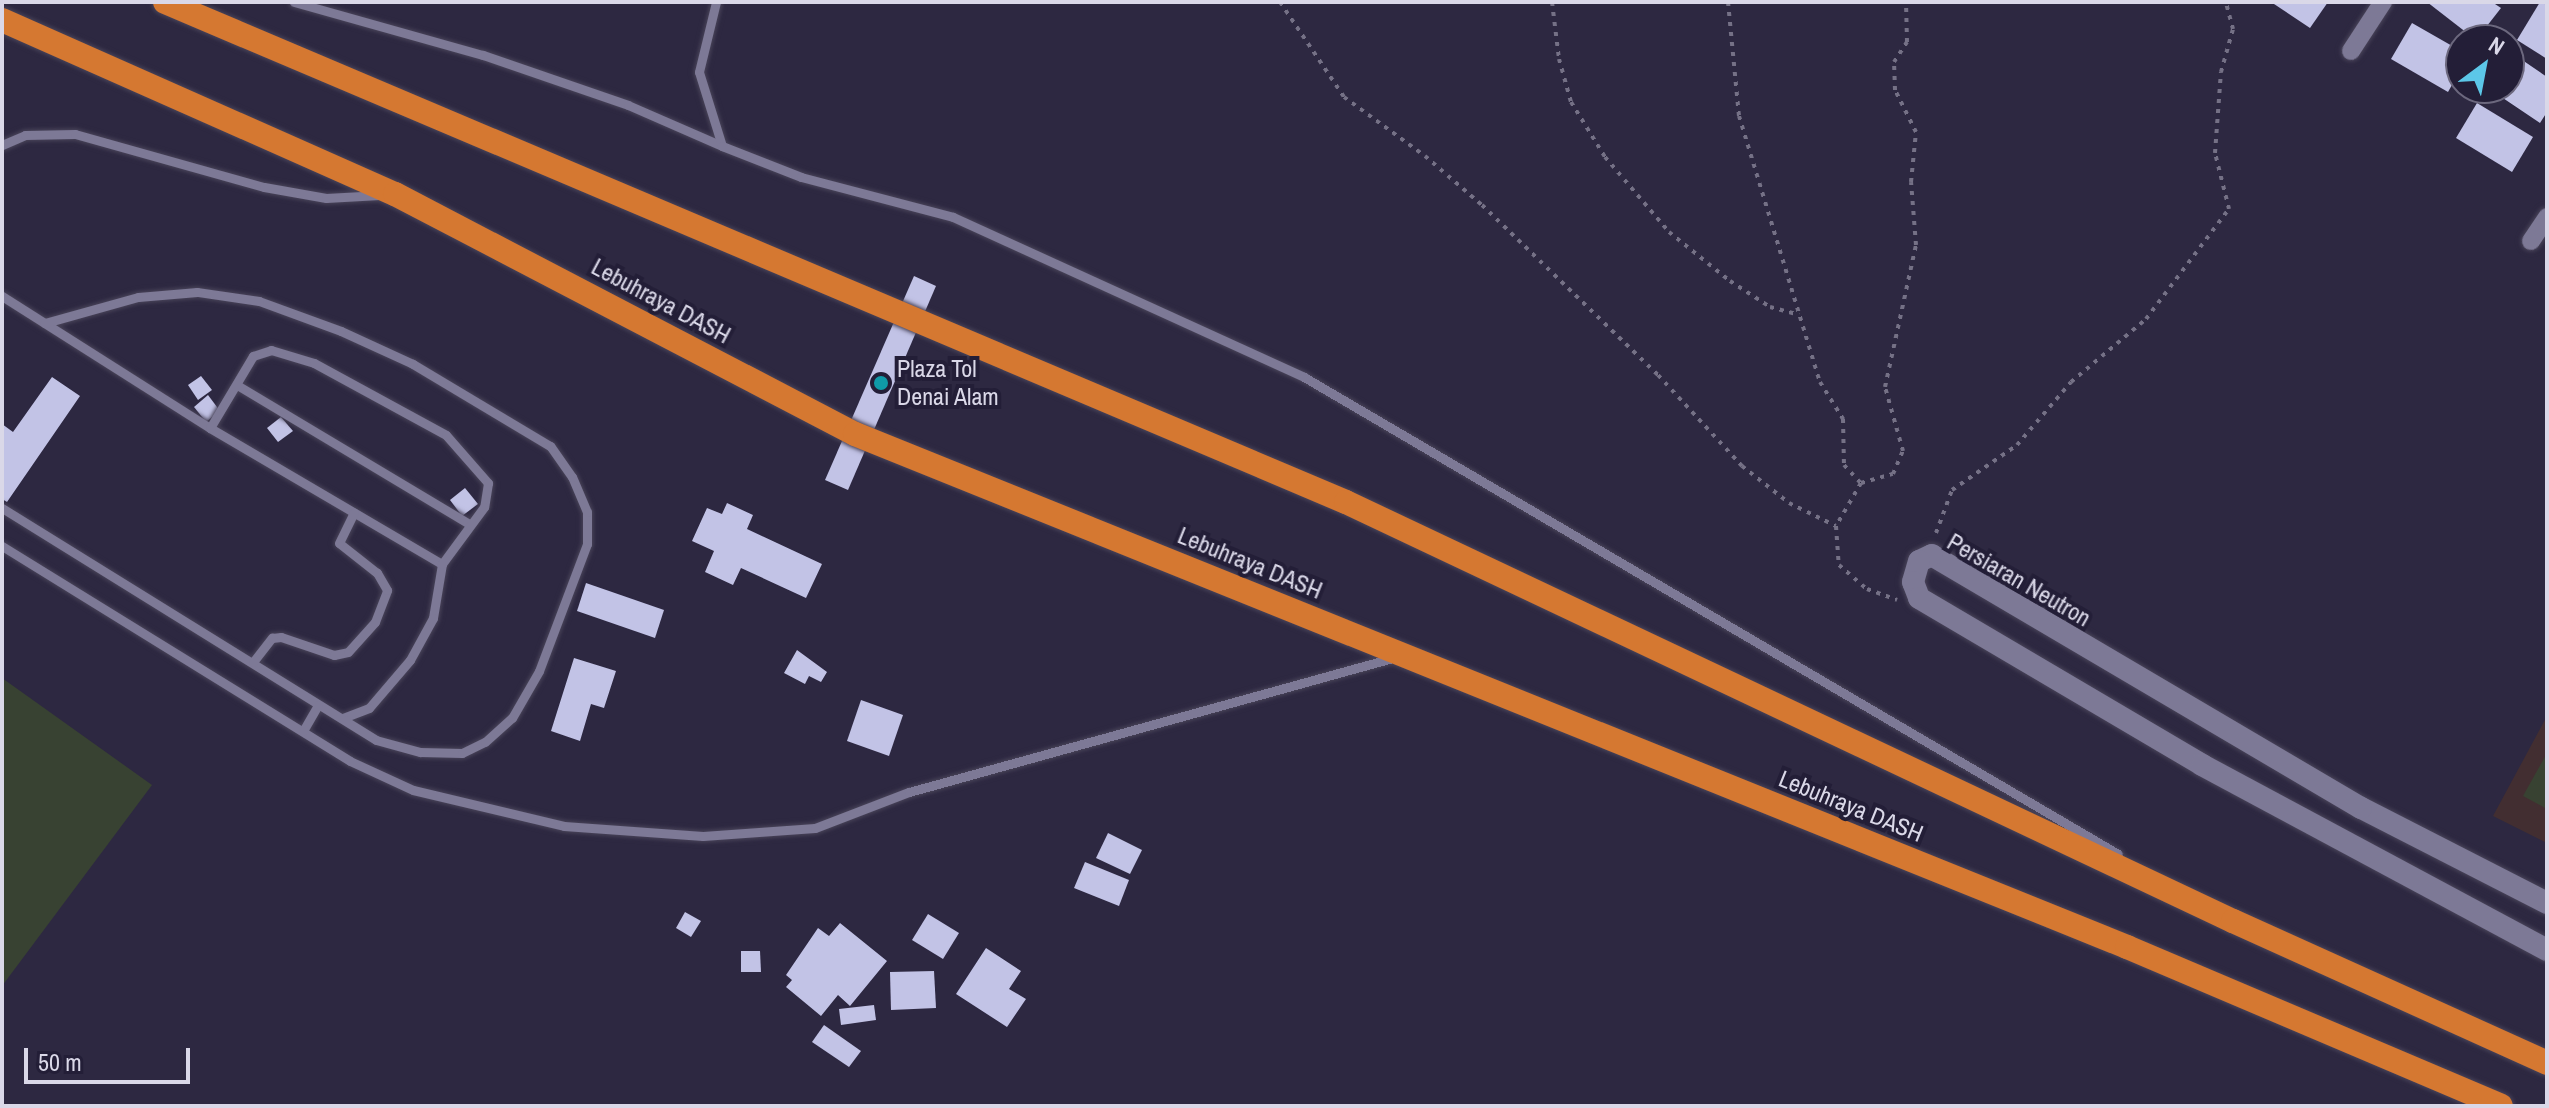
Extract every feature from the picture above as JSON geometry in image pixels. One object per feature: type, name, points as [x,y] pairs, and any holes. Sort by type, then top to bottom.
[{"type":"highway","points":[[165,2],[1346,502],[2233,921],[2547,1063]]},
{"type":"highway","name":"Lebuhraya DASH","points":[[2,20],[395,194],[855,434],[2127,947],[2501,1106]]},
{"type":"street","points":[[2351,51],[2383,2]]},
{"type":"street","points":[[2531,241],[2547,217]]},
{"type":"street","name":"Persiaran Neutron","points":[[1919,598],[1913,582],[1919,561],[1932,555],[2361,808],[2547,903]]},
{"type":"street","points":[[1919,598],[2202,765],[2547,950]]},
{"type":"lane","points":[[294,2],[497,60],[628,105],[801,177],[953,217],[1304,377],[2233,921]]},
{"type":"lane","points":[[716,2],[699,72],[722,146]]},
{"type":"lane","points":[[2,145],[25,135],[75,134],[264,187],[326,198],[395,194]]},
{"type":"lane","points":[[2,508],[376,740],[420,752],[462,753],[485,742],[512,718],[539,671],[587,544],[587,512],[550,446],[413,364],[259,301],[197,292],[138,297],[45,323]]},
{"type":"lane","points":[[2,296],[210,428],[442,564]]},
{"type":"lane","points":[[210,428],[253,356],[271,350],[314,363],[446,435],[488,483],[484,507],[468,523],[442,564],[433,618],[410,660],[369,708],[343,718]]},
{"type":"lane","points":[[237,385],[468,523]]},
{"type":"lane","points":[[253,662],[272,638],[281,637],[334,655],[348,652],[375,622],[387,590],[377,573],[339,543],[354,512]]},
{"type":"lane","points":[[2,546],[350,761],[413,790],[493,813],[564,826],[703,836],[815,828],[909,792],[1403,655]]},
{"type":"lane","points":[[303,731],[318,705]]},
{"type":"path","points":[[1280,2],[1344,97],[1425,156],[1482,205],[1658,375],[1742,466],[1789,503],[1836,526]]},
{"type":"path","points":[[1552,2],[1559,59],[1571,102],[1605,157],[1669,232],[1730,281],[1770,307],[1801,315]]},
{"type":"path","points":[[1728,2],[1739,116],[1820,382],[1843,419],[1844,465],[1861,483]]},
{"type":"path","points":[[1906,2],[1907,42],[1894,62],[1895,90],[1916,132],[1911,182],[1916,245],[1885,387],[1903,451],[1893,474],[1861,483],[1836,526],[1839,565],[1867,589],[1898,601],[1919,598]]},
{"type":"path","points":[[1932,555],[1952,490],[2017,445],[2071,382],[2146,319],[2229,209],[2215,153],[2221,72],[2233,29],[2226,2]]},
{"type":"shaded area","points":[[2547,716],[2547,843],[2493,816]]},
{"type":"green space","points":[[2,678],[152,785],[2,986]]},
{"type":"green space","points":[[2547,753],[2547,809],[2523,796]]},
{"type":"building","points":[[2271,2],[2328,2],[2310,28]]},
{"type":"building","points":[[2427,2],[2492,2],[2501,8],[2488,24],[2455,24]]},
{"type":"building","points":[[2540,2],[2547,5],[2547,59],[2525,45],[2525,27]]},
{"type":"building","points":[[2412,23],[2445,42],[2445,90],[2391,59]]},
{"type":"building","points":[[2525,62],[2547,77],[2547,112],[2540,123],[2512,104],[2525,104]]},
{"type":"building","points":[[2476,104],[2533,137],[2512,172],[2456,138]]},
{"type":"building","name":"Plaza Tol Denai Alam","points":[[914,276],[936,286],[848,490],[825,480]]},
{"type":"building","points":[[201,376],[212,390],[198,400],[188,385]]},
{"type":"building","points":[[52,377],[80,396],[7,502],[2,499],[2,424],[13,432]]},
{"type":"building","points":[[208,395],[220,411],[206,422],[194,407]]},
{"type":"building","points":[[281,417],[293,431],[278,442],[267,428]]},
{"type":"building","points":[[465,488],[478,504],[462,516],[450,500]]},
{"type":"building","points":[[727,503],[753,515],[747,529],[822,564],[806,598],[741,568],[733,585],[705,572],[714,551],[692,541],[707,508],[722,514]]},
{"type":"building","points":[[586,583],[664,610],[655,638],[577,611]]},
{"type":"building","points":[[797,650],[827,672],[821,682],[809,676],[805,684],[784,673]]},
{"type":"building","points":[[574,658],[616,671],[604,708],[591,704],[580,741],[551,731]]},
{"type":"building","points":[[861,700],[903,715],[889,756],[847,741]]},
{"type":"building","points":[[1108,833],[1142,850],[1130,874],[1096,858]]},
{"type":"building","points":[[1085,862],[1129,880],[1119,906],[1074,888]]},
{"type":"building","points":[[685,912],[701,921],[691,937],[676,928]]},
{"type":"building","points":[[928,914],[959,933],[943,959],[912,940]]},
{"type":"building","points":[[840,923],[887,961],[850,1006],[838,995],[821,1016],[786,987],[792,980],[786,975],[818,928],[829,936]]},
{"type":"building","points":[[986,948],[1021,971],[1009,989],[1026,999],[1007,1027],[956,994]]},
{"type":"building","points":[[741,951],[760,951],[761,972],[741,972]]},
{"type":"building","points":[[934,971],[936,1008],[891,1010],[890,972]]},
{"type":"building","points":[[874,1005],[876,1020],[841,1025],[839,1009]]},
{"type":"building","points":[[824,1025],[861,1051],[849,1067],[812,1042]]},
{"type":"place","name":"Plaza Tol Denai Alam","points":[[881,383]]}]
